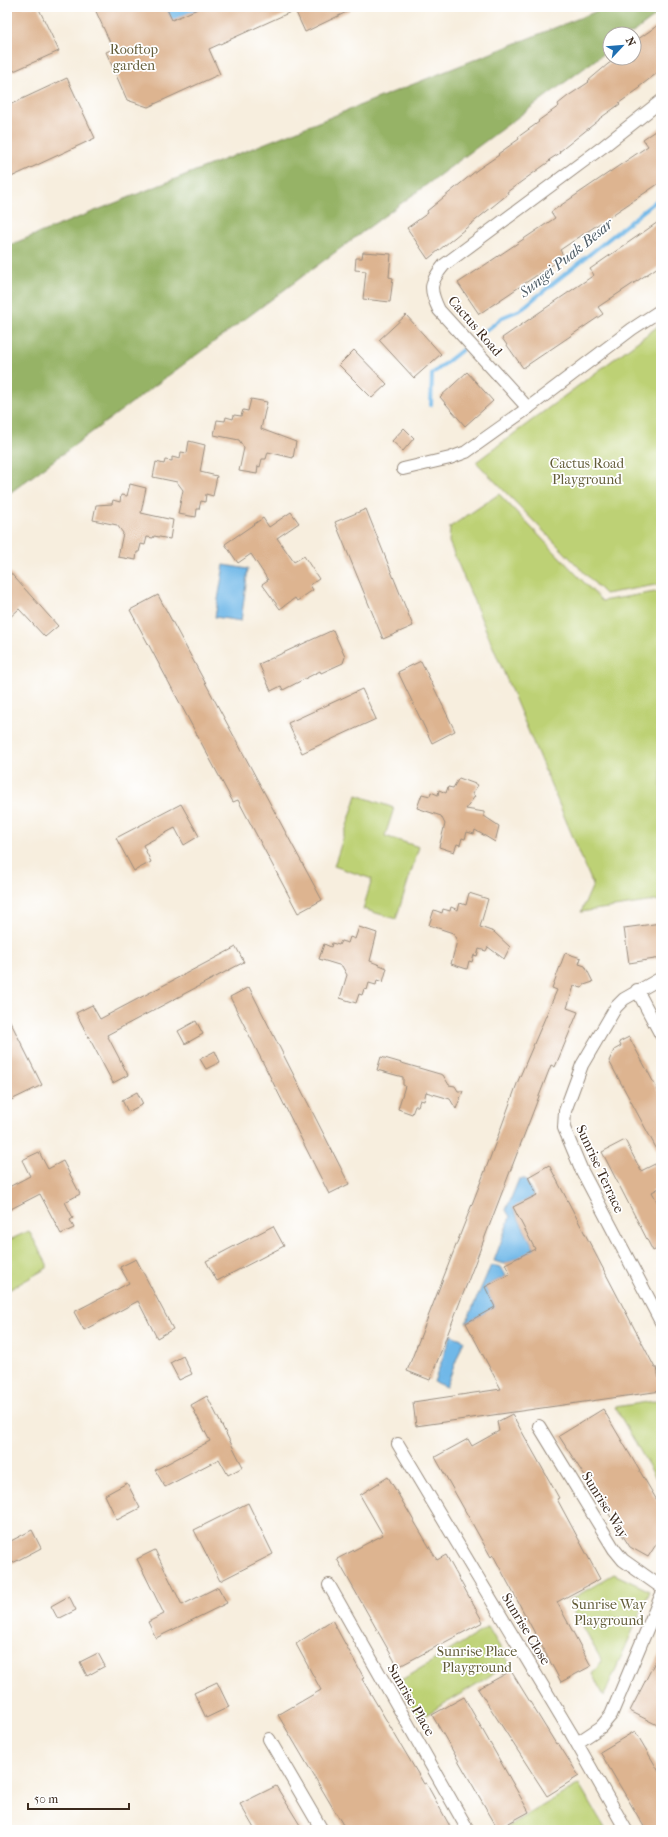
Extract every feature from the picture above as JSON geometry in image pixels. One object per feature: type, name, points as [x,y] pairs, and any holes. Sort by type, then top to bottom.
[{"type":"street","name":"Cactus Road","points":[[528,408],[439,310],[431,293],[435,276],[444,265],[661,102]]},
{"type":"street","points":[[404,469],[450,458],[466,452],[661,310]]},
{"type":"street","points":[[661,978],[637,990],[661,1035]]},
{"type":"street","name":"Sunrise Terrace","points":[[637,990],[616,1007],[582,1065],[565,1111],[564,1128],[582,1171],[661,1322]]},
{"type":"street","name":"Sunrise Way","points":[[539,1426],[614,1548],[623,1560],[661,1587]]},
{"type":"street","name":"Sunrise Close","points":[[398,1444],[577,1743],[626,1830]]},
{"type":"street","name":"Sunrise Place","points":[[329,1585],[468,1830]]},
{"type":"street","points":[[577,1743],[601,1727],[611,1715],[661,1596]]},
{"type":"street","points":[[269,1740],[322,1830]]},
{"type":"green space","points":[[607,7],[661,7],[661,12],[642,26],[602,26],[602,55],[7,495],[7,246]]},
{"type":"green space","name":"Cactus Road Playground","points":[[661,324],[661,584],[605,594],[476,462]]},
{"type":"green space","points":[[499,494],[602,601],[661,591],[661,900],[581,912],[593,885],[449,542],[450,527]]},
{"type":"green space","points":[[357,795],[394,808],[385,836],[419,847],[396,919],[363,909],[372,879],[334,866]]},
{"type":"green space","points":[[29,1231],[47,1264],[47,1268],[7,1291],[7,1241]]},
{"type":"green space","points":[[661,1400],[661,1487],[615,1407]]},
{"type":"green space","name":"Sunrise Way Playground","points":[[614,1574],[650,1591],[604,1696],[592,1674],[602,1661],[568,1601]]},
{"type":"green space","name":"Sunrise Place Playground","points":[[488,1627],[510,1664],[419,1719],[398,1682]]},
{"type":"green space","points":[[579,1784],[606,1830],[502,1830]]},
{"type":"water","points":[[166,7],[202,7],[172,21]]},
{"type":"water","points":[[224,565],[248,569],[241,621],[215,617]]},
{"type":"water","points":[[519,1179],[525,1179],[534,1196],[513,1208],[591,1357],[526,1254],[505,1264],[494,1261],[510,1217],[506,1210]]},
{"type":"water","points":[[491,1265],[501,1267],[506,1276],[485,1287],[527,1367],[487,1312],[466,1323]]},
{"type":"water","points":[[451,1335],[464,1340],[446,1387],[434,1382]]},
{"type":"building","points":[[7,7],[38,7],[59,51],[7,74]]},
{"type":"building","points":[[94,7],[166,7],[172,20],[202,7],[357,7],[305,32],[295,10],[209,49],[220,74],[148,107],[127,100],[106,52],[113,49]]},
{"type":"building","points":[[661,23],[661,70],[619,103],[620,104],[599,119],[559,152],[560,153],[549,160],[550,161],[507,192],[508,194],[428,259],[407,228],[428,213],[427,211],[477,170],[519,139],[518,137],[559,106],[558,104],[589,82],[588,81],[606,66],[642,66],[642,36]]},
{"type":"building","points":[[67,78],[95,138],[7,179],[7,106]]},
{"type":"building","points":[[661,127],[661,182],[560,250],[564,257],[479,314],[458,283],[555,218],[551,212],[648,146],[643,139]]},
{"type":"building","points":[[661,220],[661,265],[598,307],[603,314],[523,368],[502,338],[594,275],[590,269]]},
{"type":"building","points":[[363,252],[391,254],[389,277],[393,278],[390,302],[363,299],[366,271],[355,270],[356,258],[362,258]]},
{"type":"building","points":[[406,315],[441,354],[414,378],[379,340]]},
{"type":"building","points":[[354,350],[387,384],[372,398],[339,365]]},
{"type":"building","points":[[467,372],[493,401],[465,426],[440,397]]},
{"type":"building","points":[[251,399],[267,402],[261,429],[296,442],[293,458],[268,452],[266,459],[262,459],[260,467],[258,466],[257,474],[239,471],[244,448],[239,440],[214,435],[217,420],[225,421],[226,417],[233,419],[234,415],[241,416],[243,410],[248,411]]},
{"type":"building","points":[[404,428],[414,438],[403,451],[392,441]]},
{"type":"building","points":[[189,441],[205,445],[200,472],[217,476],[213,496],[206,494],[205,502],[201,501],[199,509],[197,509],[196,517],[178,514],[183,490],[177,482],[153,477],[156,462],[164,464],[165,460],[172,461],[172,457],[180,459],[181,452],[187,453]]},
{"type":"building","points":[[130,484],[146,488],[141,513],[173,520],[170,539],[154,536],[153,538],[147,537],[145,545],[141,544],[139,552],[137,552],[136,560],[118,557],[123,533],[117,525],[93,520],[96,505],[112,504],[113,500],[120,502],[121,495],[127,496]]},
{"type":"building","points":[[366,509],[413,626],[383,639],[335,522]]},
{"type":"building","points":[[291,512],[299,523],[277,538],[294,562],[304,556],[319,579],[310,585],[313,590],[297,601],[295,598],[280,609],[262,584],[268,580],[251,554],[238,563],[225,544],[263,518],[269,527]]},
{"type":"building","points":[[7,569],[58,626],[45,637],[19,609],[7,620]]},
{"type":"building","points":[[158,595],[322,900],[298,913],[238,800],[233,802],[130,610]]},
{"type":"building","points":[[333,630],[345,657],[343,663],[321,673],[320,671],[283,690],[281,686],[271,691],[259,664]]},
{"type":"building","points":[[421,661],[455,731],[432,743],[398,672]]},
{"type":"building","points":[[362,689],[376,719],[302,753],[288,723]]},
{"type":"building","points":[[459,778],[478,785],[472,794],[475,796],[466,809],[484,812],[484,816],[499,826],[495,842],[475,830],[474,834],[467,832],[465,839],[462,838],[460,845],[457,844],[454,852],[439,847],[445,824],[441,816],[417,808],[422,794],[430,796],[431,792],[438,795],[439,790],[446,793],[448,787],[453,788]]},
{"type":"building","points":[[181,804],[199,836],[184,845],[175,828],[143,845],[151,862],[134,871],[116,838]]},
{"type":"building","points":[[469,893],[488,899],[480,927],[494,932],[510,947],[504,959],[488,947],[486,951],[479,949],[477,956],[474,955],[472,962],[469,961],[467,969],[451,964],[457,941],[453,933],[429,925],[434,910],[442,913],[443,909],[450,911],[451,907],[458,910],[460,903],[466,905]]},
{"type":"building","points":[[661,923],[661,958],[629,963],[624,928]]},
{"type":"building","points":[[359,927],[377,933],[370,961],[387,968],[383,982],[377,980],[376,985],[369,983],[367,990],[364,989],[362,995],[359,994],[356,1003],[340,998],[347,975],[342,966],[319,959],[324,944],[331,947],[332,943],[339,945],[341,941],[348,943],[350,937],[355,939]]},
{"type":"building","points":[[236,947],[244,962],[107,1035],[128,1075],[113,1083],[76,1013],[92,1005],[100,1019]]},
{"type":"building","points":[[565,953],[581,958],[579,964],[585,966],[593,982],[584,985],[582,988],[574,986],[567,1008],[578,1012],[555,1067],[551,1065],[430,1380],[407,1371],[490,1158],[518,1081],[557,990],[552,988]]},
{"type":"building","points":[[249,987],[349,1184],[329,1194],[230,997]]},
{"type":"building","points":[[7,1015],[42,1085],[7,1102]]},
{"type":"building","points":[[196,1021],[203,1034],[185,1044],[178,1031]]},
{"type":"building","points":[[629,1037],[661,1096],[661,1157],[609,1061],[614,1050],[621,1046],[619,1042]]},
{"type":"building","points":[[215,1051],[220,1062],[206,1069],[200,1059]]},
{"type":"building","points":[[381,1057],[443,1075],[449,1085],[455,1086],[458,1091],[463,1091],[456,1109],[450,1099],[426,1092],[424,1101],[420,1100],[418,1106],[415,1106],[412,1114],[398,1109],[405,1086],[403,1085],[403,1077],[377,1070]]},
{"type":"building","points":[[137,1092],[143,1104],[128,1112],[122,1100]]},
{"type":"building","points":[[625,1140],[641,1171],[661,1161],[661,1187],[652,1192],[661,1209],[661,1247],[653,1251],[602,1152]]},
{"type":"building","points":[[39,1152],[48,1169],[63,1161],[80,1194],[65,1202],[73,1218],[70,1220],[74,1228],[61,1234],[40,1194],[7,1211],[7,1188],[30,1176],[22,1160]]},
{"type":"building","points":[[549,1165],[655,1368],[657,1368],[661,1391],[416,1426],[413,1402],[501,1389],[466,1323],[495,1307],[485,1287],[510,1274],[505,1264],[535,1249],[513,1207],[537,1195],[528,1177]]},
{"type":"building","points":[[273,1226],[284,1246],[217,1281],[206,1261]]},
{"type":"building","points":[[136,1259],[173,1329],[157,1338],[138,1301],[84,1330],[74,1312],[129,1283],[120,1267]]},
{"type":"building","points":[[183,1356],[192,1374],[179,1380],[170,1363]]},
{"type":"building","points":[[207,1396],[243,1467],[228,1475],[219,1459],[165,1487],[155,1470],[210,1441],[191,1405]]},
{"type":"building","points":[[603,1409],[661,1507],[661,1537],[648,1557],[630,1547],[559,1436]]},
{"type":"building","points":[[512,1414],[559,1498],[557,1499],[600,1579],[557,1602],[591,1666],[561,1682],[493,1555],[491,1557],[435,1457],[468,1439],[472,1446],[499,1431],[497,1422]]},
{"type":"building","points":[[388,1477],[437,1560],[446,1555],[483,1622],[398,1667],[337,1559],[383,1535],[360,1495]]},
{"type":"building","points":[[127,1483],[140,1508],[117,1520],[105,1495]]},
{"type":"building","points":[[248,1503],[273,1554],[220,1581],[194,1530]]},
{"type":"building","points":[[32,1530],[41,1548],[7,1566],[7,1543]]},
{"type":"building","points":[[155,1550],[182,1605],[218,1587],[227,1603],[156,1638],[148,1622],[164,1614],[137,1559]]},
{"type":"building","points":[[69,1596],[76,1610],[58,1619],[51,1606]]},
{"type":"building","points":[[332,1620],[364,1678],[362,1679],[424,1784],[426,1783],[452,1830],[346,1830],[278,1715],[321,1690],[296,1644]]},
{"type":"building","points":[[661,1650],[661,1727],[630,1711]]},
{"type":"building","points":[[98,1653],[105,1666],[87,1676],[80,1662]]},
{"type":"building","points":[[511,1671],[556,1744],[558,1743],[579,1776],[547,1796],[478,1689]]},
{"type":"building","points":[[217,1682],[229,1707],[206,1718],[194,1693]]},
{"type":"building","points":[[464,1697],[529,1812],[498,1829],[432,1715]]},
{"type":"building","points":[[635,1731],[661,1775],[661,1830],[646,1830],[600,1752]]},
{"type":"building","points":[[276,1786],[303,1830],[255,1830],[240,1804]]},
{"type":"waterway","name":"Sungei Puak Besar","points":[[483,333],[503,317],[520,310],[661,197]]},
{"type":"waterway","name":"Sungei Puak Besar","points":[[431,405],[432,374],[462,350]]},
{"type":"park label","name":"Rooftop garden","points":[[134,58]]}]
